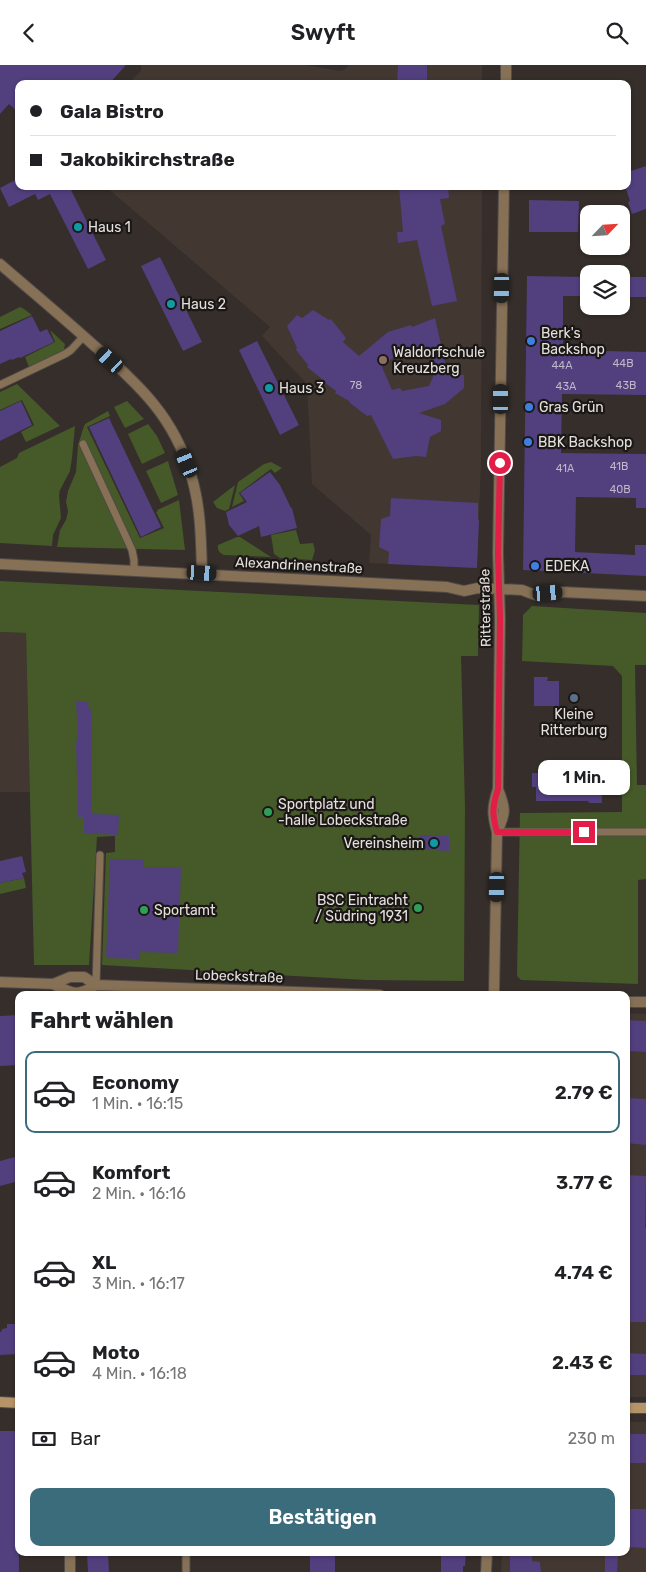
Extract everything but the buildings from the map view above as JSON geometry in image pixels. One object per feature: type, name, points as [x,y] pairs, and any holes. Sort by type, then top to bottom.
[{"type":"main road","points":[[0,1403],[15,1403]]},
{"type":"main road","points":[[630,1408],[646,1408]]},
{"type":"street","points":[[506,65],[506,80]]},
{"type":"street","name":"Ritterstraße","points":[[494,991],[497,832],[504,817],[504,804],[498,789],[498,553],[504,190]]},
{"type":"street","points":[[0,264],[136,383],[161,412],[178,442],[191,476],[198,503],[202,573]]},
{"type":"street","name":"Alexandrinenstraße","points":[[0,564],[447,587],[464,591],[478,589],[522,590],[539,587],[562,592],[646,596]]},
{"type":"street","name":"Lobeckstraße","points":[[0,982],[53,983],[70,977],[81,977],[96,985],[206,991]]},
{"type":"street","points":[[53,983],[54,991]]},
{"type":"street","name":"Lobeckstraße","points":[[53,983],[67,991]]},
{"type":"street","name":"Lobeckstraße","points":[[87,991],[96,985]]},
{"type":"street","points":[[630,1002],[646,1003]]},
{"type":"street","points":[[70,1556],[70,1572]]},
{"type":"street","points":[[486,1572],[487,1556]]},
{"type":"lane","points":[[0,385],[65,354],[83,337]]},
{"type":"lane","points":[[83,444],[132,550],[134,570]]},
{"type":"lane","points":[[497,832],[646,832]]},
{"type":"lane","points":[[96,985],[100,855]]},
{"type":"lane","points":[[186,1556],[186,1572]]},
{"type":"shaded area","points":[[141,65],[306,65],[339,71],[344,70],[349,65],[482,65],[482,80],[132,80],[141,71]]},
{"type":"shaded area","name":"Waldorfschule Kreuzberg","points":[[110,190],[482,190],[481,462],[477,568],[369,563],[371,535],[312,484],[307,384],[262,336],[270,327]]},
{"type":"shaded area","points":[[0,632],[26,633],[30,792],[0,792]]},
{"type":"shaded area","points":[[630,1013],[646,1014],[646,1397],[630,1397]]},
{"type":"shaded area","points":[[630,1422],[646,1422],[646,1572],[501,1572],[502,1556],[630,1556]]},
{"type":"green space","points":[[20,307],[32,315],[0,329],[0,317]]},
{"type":"green space","points":[[50,330],[65,344],[64,350],[29,367],[25,357],[55,342]]},
{"type":"green space","points":[[17,384],[60,426],[26,442],[21,432],[34,425],[22,400],[0,410],[0,392]]},
{"type":"green space","points":[[127,401],[144,419],[125,428],[114,407]]},
{"type":"green space","points":[[108,411],[110,416],[87,427],[140,538],[164,528],[156,512],[157,510],[179,500],[185,550],[57,547],[60,530],[66,520],[68,511],[66,502],[68,491],[76,472],[78,445],[83,429],[85,424]]},
{"type":"green space","points":[[148,424],[157,436],[165,453],[142,464],[128,434]]},
{"type":"green space","points":[[75,426],[70,471],[59,495],[61,518],[53,535],[52,546],[0,543],[0,467],[17,458],[19,453]]},
{"type":"green space","points":[[168,461],[178,495],[161,503],[146,471]]},
{"type":"green space","points":[[271,462],[282,468],[275,473],[271,469],[239,493],[244,501],[232,507],[238,482],[264,464]]},
{"type":"green space","points":[[235,485],[229,509],[225,511],[217,508],[213,502]]},
{"type":"green space","points":[[296,530],[300,544],[313,543],[315,550],[312,560],[280,558],[274,554],[271,535]]},
{"type":"green space","points":[[240,537],[271,557],[224,555],[220,552],[218,545]]},
{"type":"green space","name":"Sportplatz und -halle Lobeckstraße","points":[[0,581],[479,605],[478,656],[461,656],[465,806],[464,981],[366,980],[102,965],[106,853],[115,852],[115,836],[97,837],[89,965],[34,965],[26,633],[0,632]]},
{"type":"green space","points":[[532,606],[646,613],[646,665],[635,665],[637,785],[646,785],[646,879],[638,880],[638,984],[521,980],[517,976],[520,813],[622,812],[622,676],[613,666],[522,661],[523,615]]},
{"type":"green space","points":[[24,878],[26,888],[0,894],[0,883]]},
{"type":"place","name":"Haus 1","points":[[78,227]]},
{"type":"place","name":"Haus 2","points":[[171,304]]},
{"type":"place","name":"Berk's Backshop","points":[[531,341]]},
{"type":"place","name":"Waldorfschule Kreuzberg","points":[[383,360]]},
{"type":"place","name":"Haus 3","points":[[269,388]]},
{"type":"place","name":"Gras Grün","points":[[529,407]]},
{"type":"place","name":"BBK Backshop","points":[[528,442]]},
{"type":"place","name":"EDEKA","points":[[535,566]]},
{"type":"place","name":"Kleine Ritterburg","points":[[574,698]]},
{"type":"place","name":"Sportplatz und -halle Lobeckstraße","points":[[268,812]]},
{"type":"place","name":"Vereinsheim","points":[[434,843]]},
{"type":"place","name":"BSC Eintracht / Südring 1931","points":[[418,908]]},
{"type":"place","name":"Sportamt","points":[[144,910]]},
{"type":"route","points":[[500,463],[498,789],[493,804],[493,817],[497,832],[584,832]]}]
